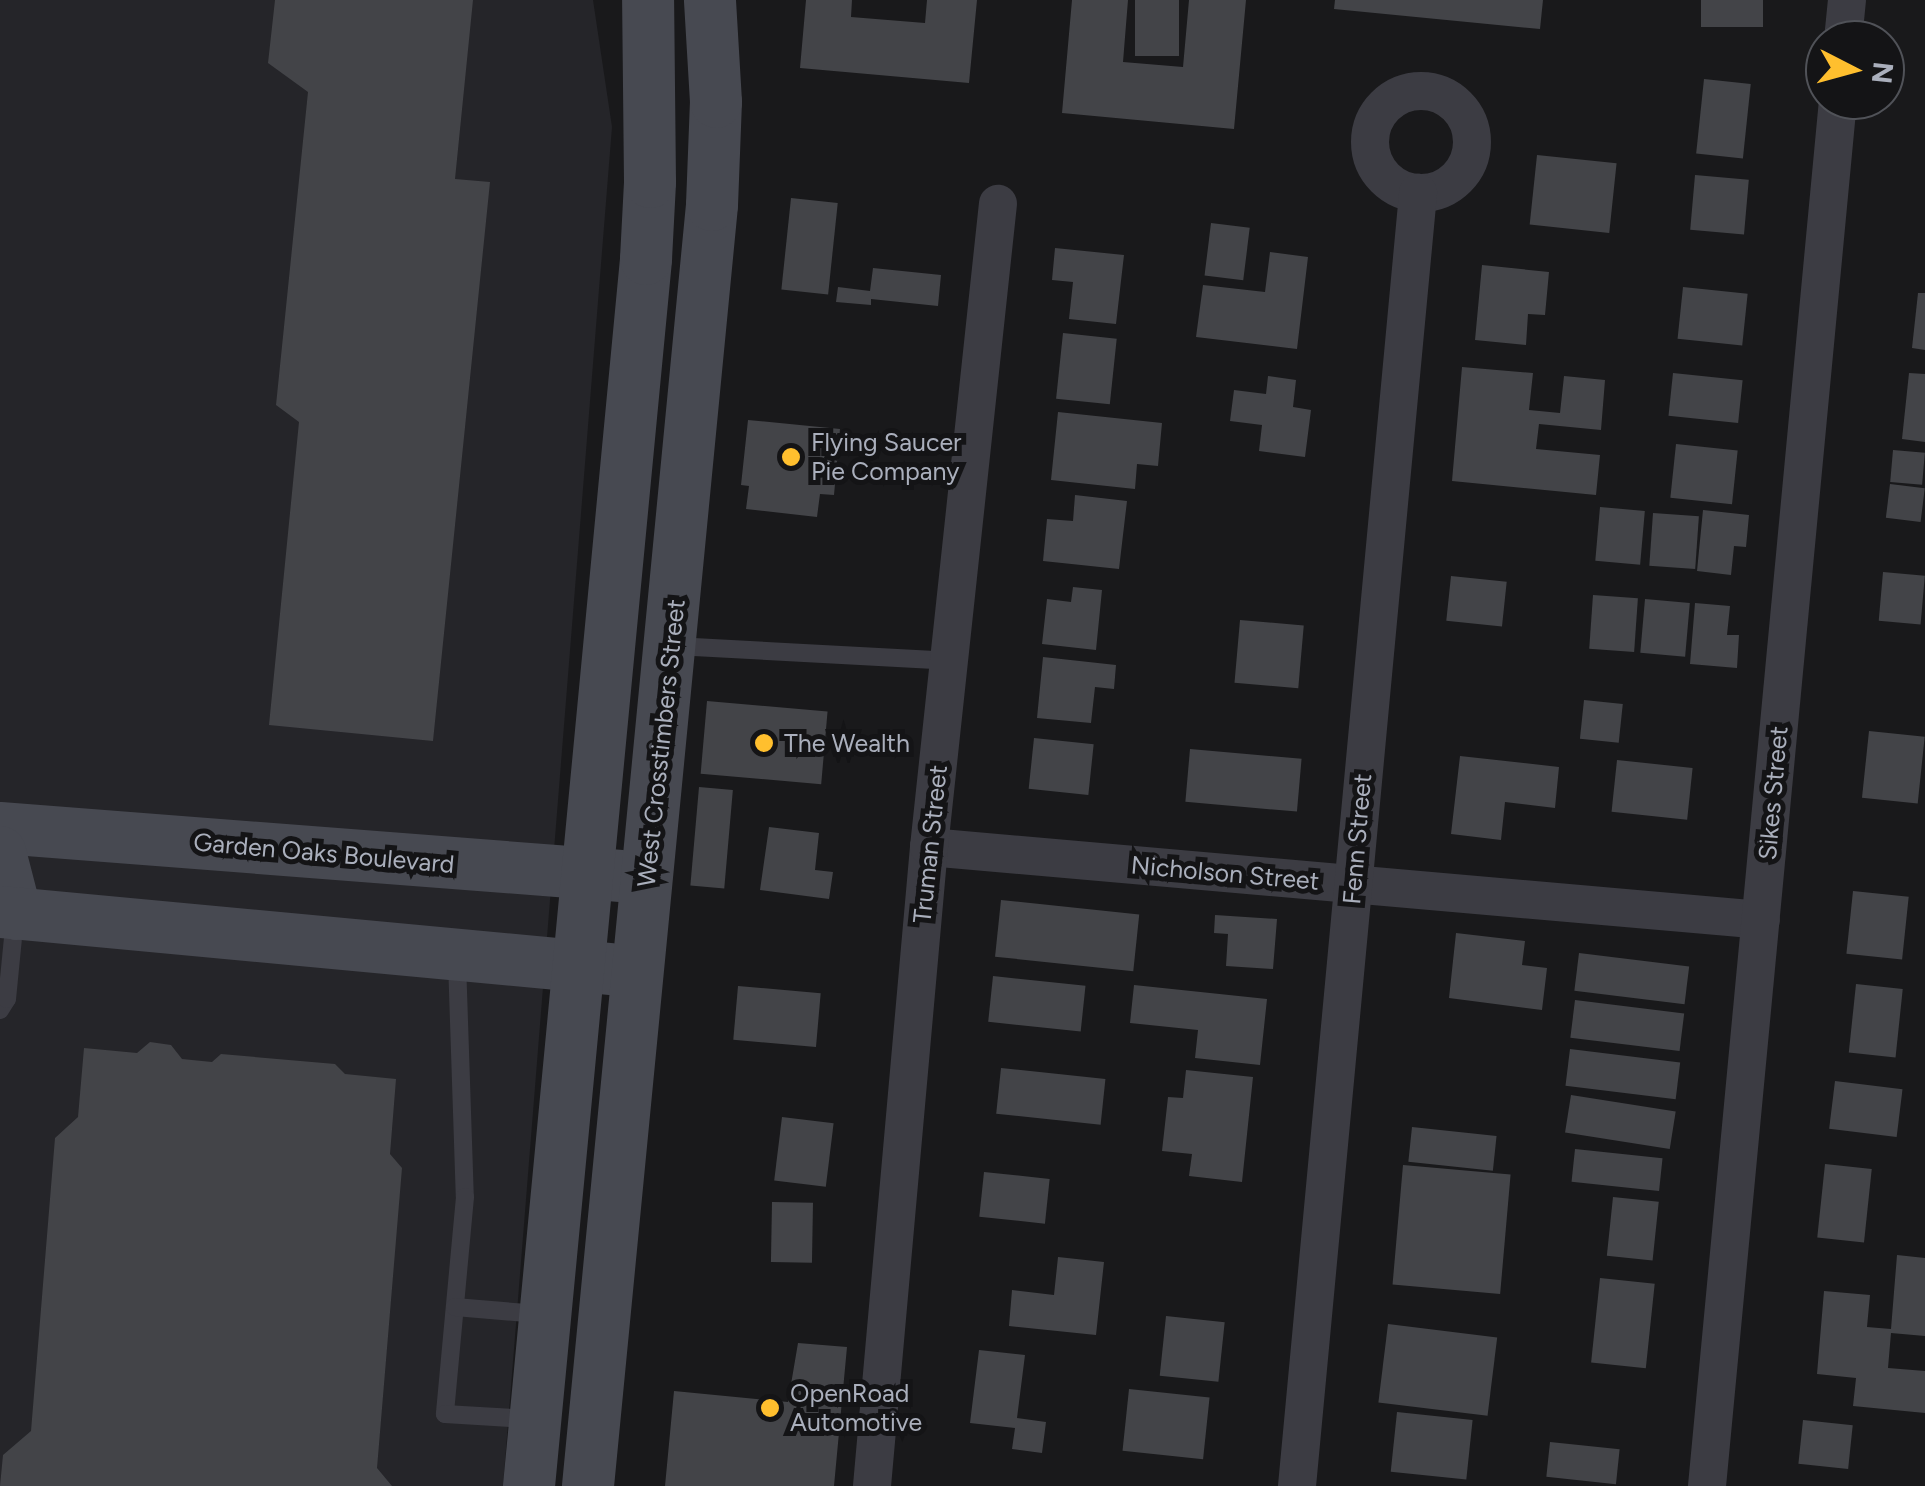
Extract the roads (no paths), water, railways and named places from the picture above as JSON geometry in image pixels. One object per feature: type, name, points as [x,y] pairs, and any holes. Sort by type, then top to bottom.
[{"type":"main road","points":[[537,1485],[535,1420],[646,259],[648,0]]},
{"type":"main road","name":"West Crosstimbers Street","points":[[588,1486],[712,205],[716,102],[710,0]]},
{"type":"main road","points":[[650,85],[716,102]]},
{"type":"main road","points":[[610,614],[672,632]]},
{"type":"main road","name":"Garden Oaks Boulevard","points":[[0,828],[647,877]]},
{"type":"main road","points":[[0,852],[8,913],[638,970]]},
{"type":"street","name":"Sikes Street","points":[[1707,1486],[1836,120]]},
{"type":"street","name":"Fenn Street","points":[[1297,1486],[1418,193]]},
{"type":"street","name":"Truman Street","points":[[872,1486],[929,847],[998,204]]},
{"type":"street","name":"Nicholson Street","points":[[929,847],[1761,920]]},
{"type":"lane","points":[[672,632],[949,661]]},
{"type":"lane","points":[[0,1010],[7,999],[8,913]]},
{"type":"lane","points":[[456,956],[465,1196],[444,1414],[535,1420]]},
{"type":"lane","points":[[455,1307],[546,1314]]},
{"type":"place","name":"Flying Saucer Pie Company","points":[[791,457]]},
{"type":"place","name":"The Wealth","points":[[764,743]]},
{"type":"place","name":"OpenRoad Automotive","points":[[770,1408]]}]
